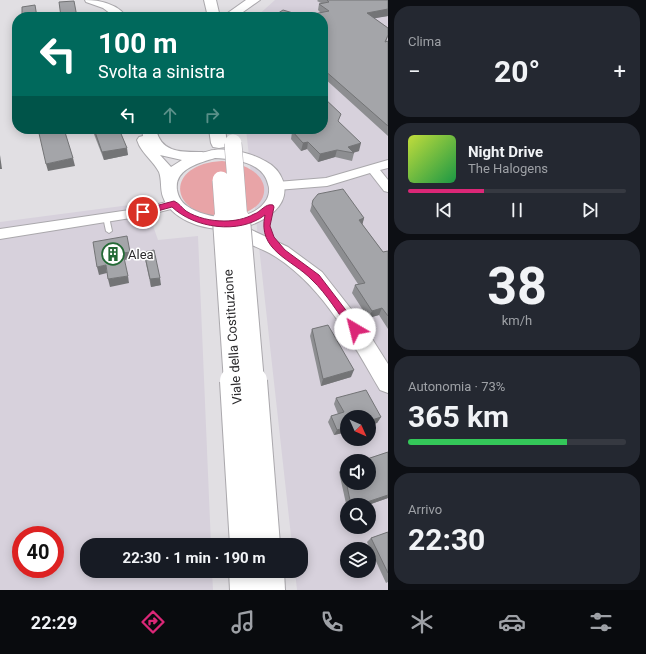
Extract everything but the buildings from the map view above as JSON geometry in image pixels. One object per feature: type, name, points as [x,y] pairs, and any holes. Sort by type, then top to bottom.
[{"type":"highway","points":[[200,0],[202,12]]},
{"type":"highway","points":[[210,0],[213,12]]},
{"type":"highway","points":[[236,12],[254,0]]},
{"type":"highway","name":"Viale della Costituzione","points":[[220,140],[244,538]]},
{"type":"highway","name":"Viale della Costituzione","points":[[220,140],[265,538]]},
{"type":"highway","points":[[245,578],[246,590]]},
{"type":"highway","points":[[268,578],[269,590]]},
{"type":"street","points":[[90,0],[107,6],[115,12]]},
{"type":"street","points":[[146,134],[144,138],[146,148],[167,173],[170,198],[183,212],[195,219],[210,223],[226,224],[244,222],[259,216],[270,207]]},
{"type":"street","points":[[150,134],[152,142],[166,152],[182,156],[220,140]]},
{"type":"street","points":[[168,184],[171,175],[178,167],[220,140]]},
{"type":"street","points":[[220,140],[214,154],[228,154],[255,161],[273,176],[277,186],[276,197],[270,207],[266,226],[270,238],[282,252]]},
{"type":"street","points":[[277,186],[326,182],[388,164]]},
{"type":"street","points":[[374,169],[388,188]]},
{"type":"street","points":[[0,234],[143,212],[174,204]]},
{"type":"street","points":[[226,224],[282,252],[315,277],[355,329],[388,383]]},
{"type":"lane","points":[[106,217],[108,231]]},
{"type":"shaded area","points":[[275,0],[388,0],[388,590],[297,590],[296,578],[308,578],[308,538],[291,538],[247,134],[328,134],[328,12],[262,12]]},
{"type":"shaded area","points":[[222,161],[241,165],[255,172],[262,182],[264,192],[261,201],[252,209],[238,214],[220,216],[203,213],[190,207],[183,199],[180,189],[183,179],[190,171],[203,164]]},
{"type":"shaded area","points":[[145,203],[158,240],[198,236],[211,538],[80,538],[80,578],[212,578],[213,590],[0,590],[0,222]]},
{"type":"place","name":"Alea","points":[[113,254]]},
{"type":"route","points":[[143,212],[174,204],[183,212],[195,219],[210,223],[226,224],[244,222],[259,216],[270,207],[266,226],[270,238],[282,252],[315,277],[355,329]]}]
